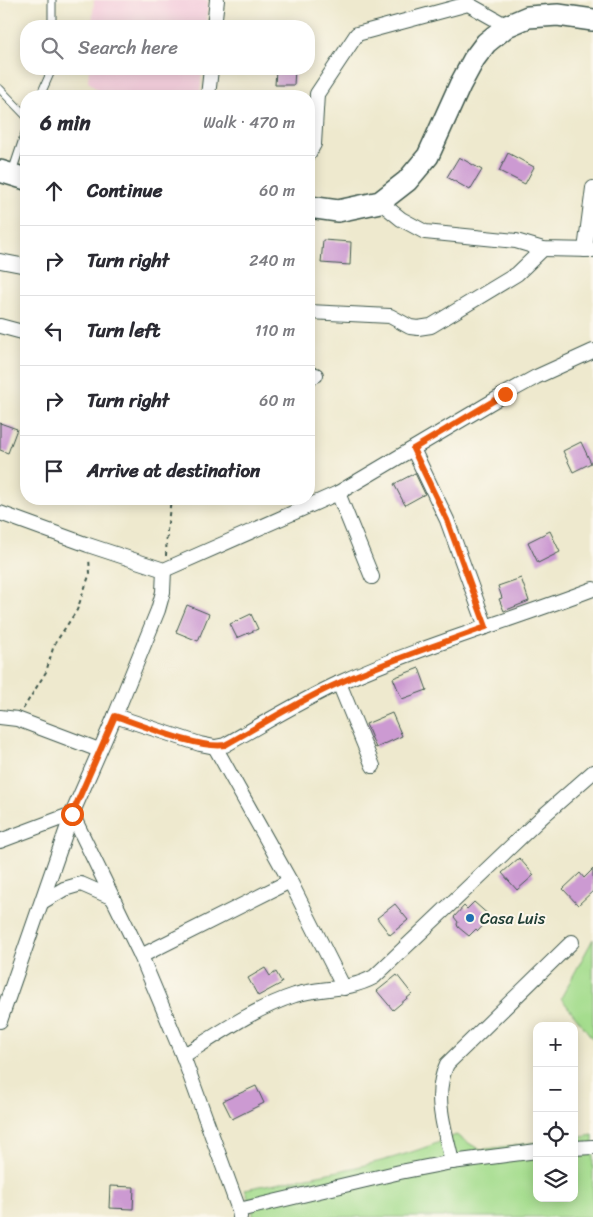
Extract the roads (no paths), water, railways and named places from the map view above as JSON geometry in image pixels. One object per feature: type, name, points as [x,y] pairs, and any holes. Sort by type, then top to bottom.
[{"type":"main road","points":[[315,208],[338,211],[380,202],[407,181],[428,156],[460,85],[474,59],[486,43],[507,26],[556,8],[593,20]]},
{"type":"street","points":[[215,20],[217,0]]},
{"type":"street","points":[[315,127],[317,94],[357,34],[468,4],[507,26]]},
{"type":"street","points":[[209,90],[210,75]]},
{"type":"street","points":[[380,202],[401,219],[425,232],[516,241],[543,250],[589,250],[593,188]]},
{"type":"street","points":[[315,312],[390,316],[410,327],[431,326],[517,274],[543,250]]},
{"type":"street","points":[[0,261],[20,265]]},
{"type":"street","points":[[0,326],[20,331]]},
{"type":"street","points":[[315,503],[338,493],[536,377],[593,351]]},
{"type":"street","points":[[413,449],[447,520],[486,627]]},
{"type":"street","points":[[338,493],[372,577]]},
{"type":"street","points":[[0,513],[164,570],[311,505]]},
{"type":"street","points":[[0,1021],[72,814],[115,716],[158,610],[163,592],[164,570]]},
{"type":"street","points":[[115,716],[200,744],[215,747],[225,745],[340,682],[384,664],[593,589]]},
{"type":"street","points":[[340,682],[373,766]]},
{"type":"street","points":[[0,717],[16,719],[99,750]]},
{"type":"street","points":[[215,747],[290,881],[344,988]]},
{"type":"street","points":[[183,1056],[244,1018],[292,996],[320,989],[344,988],[360,984],[374,977],[543,816],[593,772]]},
{"type":"street","points":[[0,841],[72,814]]},
{"type":"street","points":[[72,814],[141,956],[183,1056],[240,1214],[365,1180],[452,1162],[533,1152]]},
{"type":"street","points":[[141,956],[290,881]]},
{"type":"street","points":[[42,902],[64,889],[81,884],[112,898]]},
{"type":"street","points":[[452,1162],[439,1093],[441,1076],[447,1064],[572,942]]},
{"type":"street","points":[[578,1148],[593,1147]]},
{"type":"lane","points":[[52,0],[52,20]]},
{"type":"lane","points":[[43,90],[49,75]]},
{"type":"lane","points":[[0,89],[20,110]]},
{"type":"lane","points":[[12,175],[20,149]]},
{"type":"place","name":"Casa Luis","points":[[470,918]]}]
